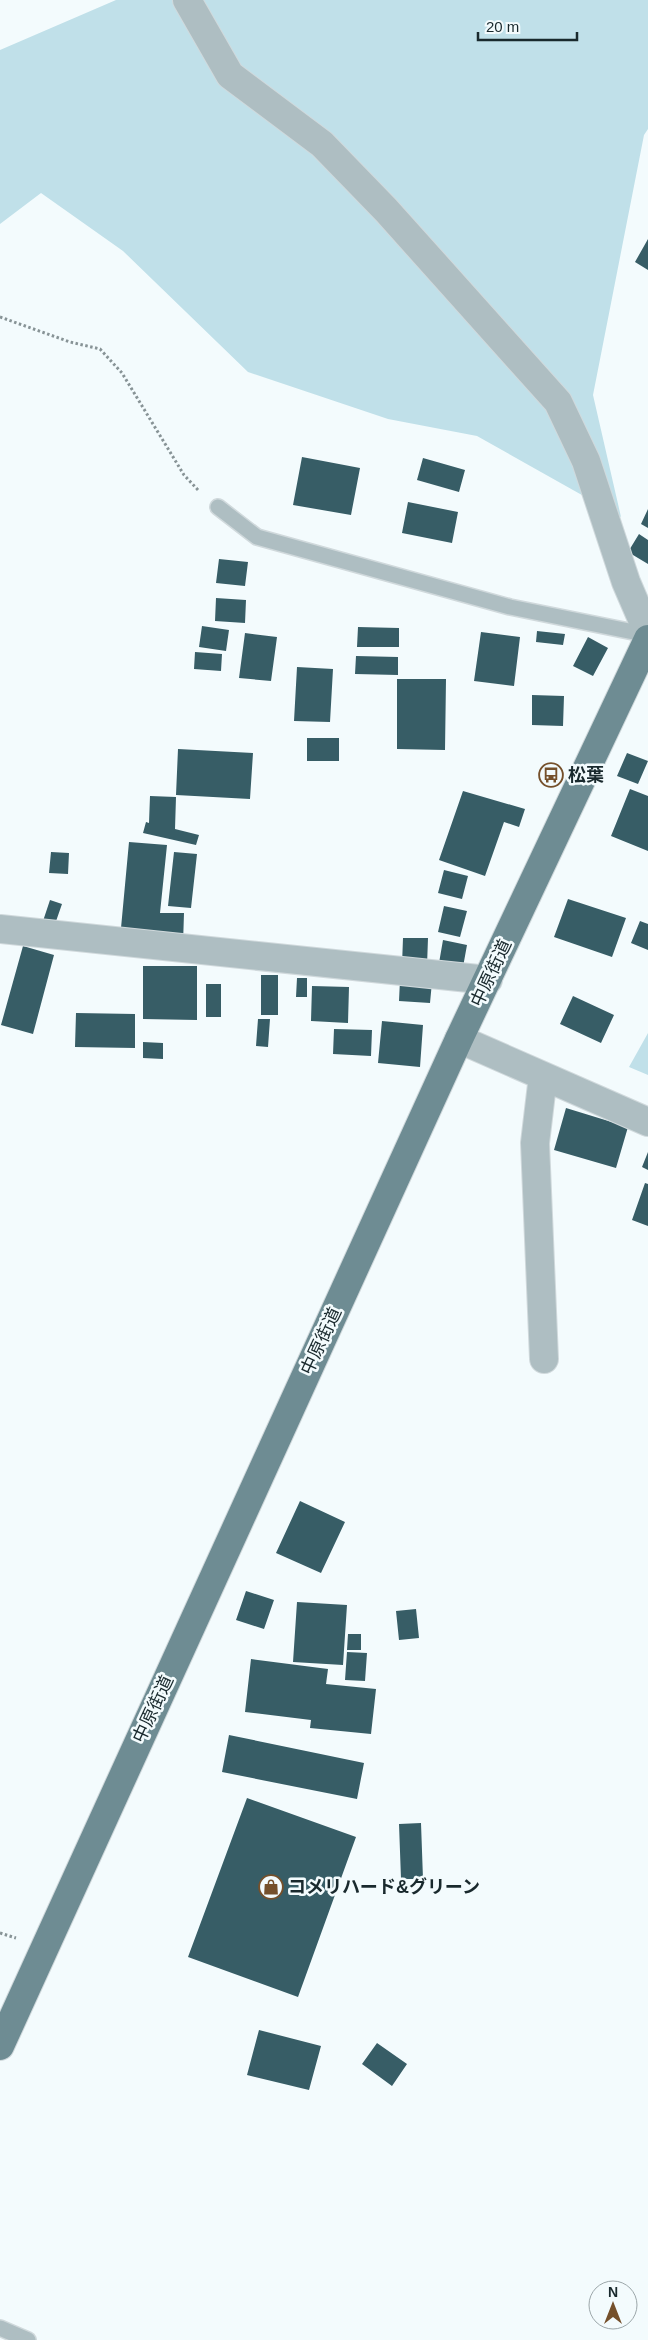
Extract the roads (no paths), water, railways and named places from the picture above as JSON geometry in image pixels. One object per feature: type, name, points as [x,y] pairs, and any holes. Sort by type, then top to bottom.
[{"type":"main road","name":"中原街道","points":[[0,2046],[460,1039],[648,636]]},
{"type":"street","points":[[187,0],[230,75],[322,144],[386,210],[558,402],[586,461],[626,582],[648,636]]},
{"type":"street","points":[[0,929],[488,980]]},
{"type":"street","points":[[460,1039],[648,1122]]},
{"type":"street","points":[[543,1076],[535,1143],[544,1359]]},
{"type":"lane","points":[[218,507],[257,536],[510,607],[648,636]]},
{"type":"lane","points":[[0,2328],[28,2340]]},
{"type":"place","name":"松葉","points":[[551,775]]},
{"type":"place","name":"コメリハード&グリーン","points":[[271,1887]]}]
